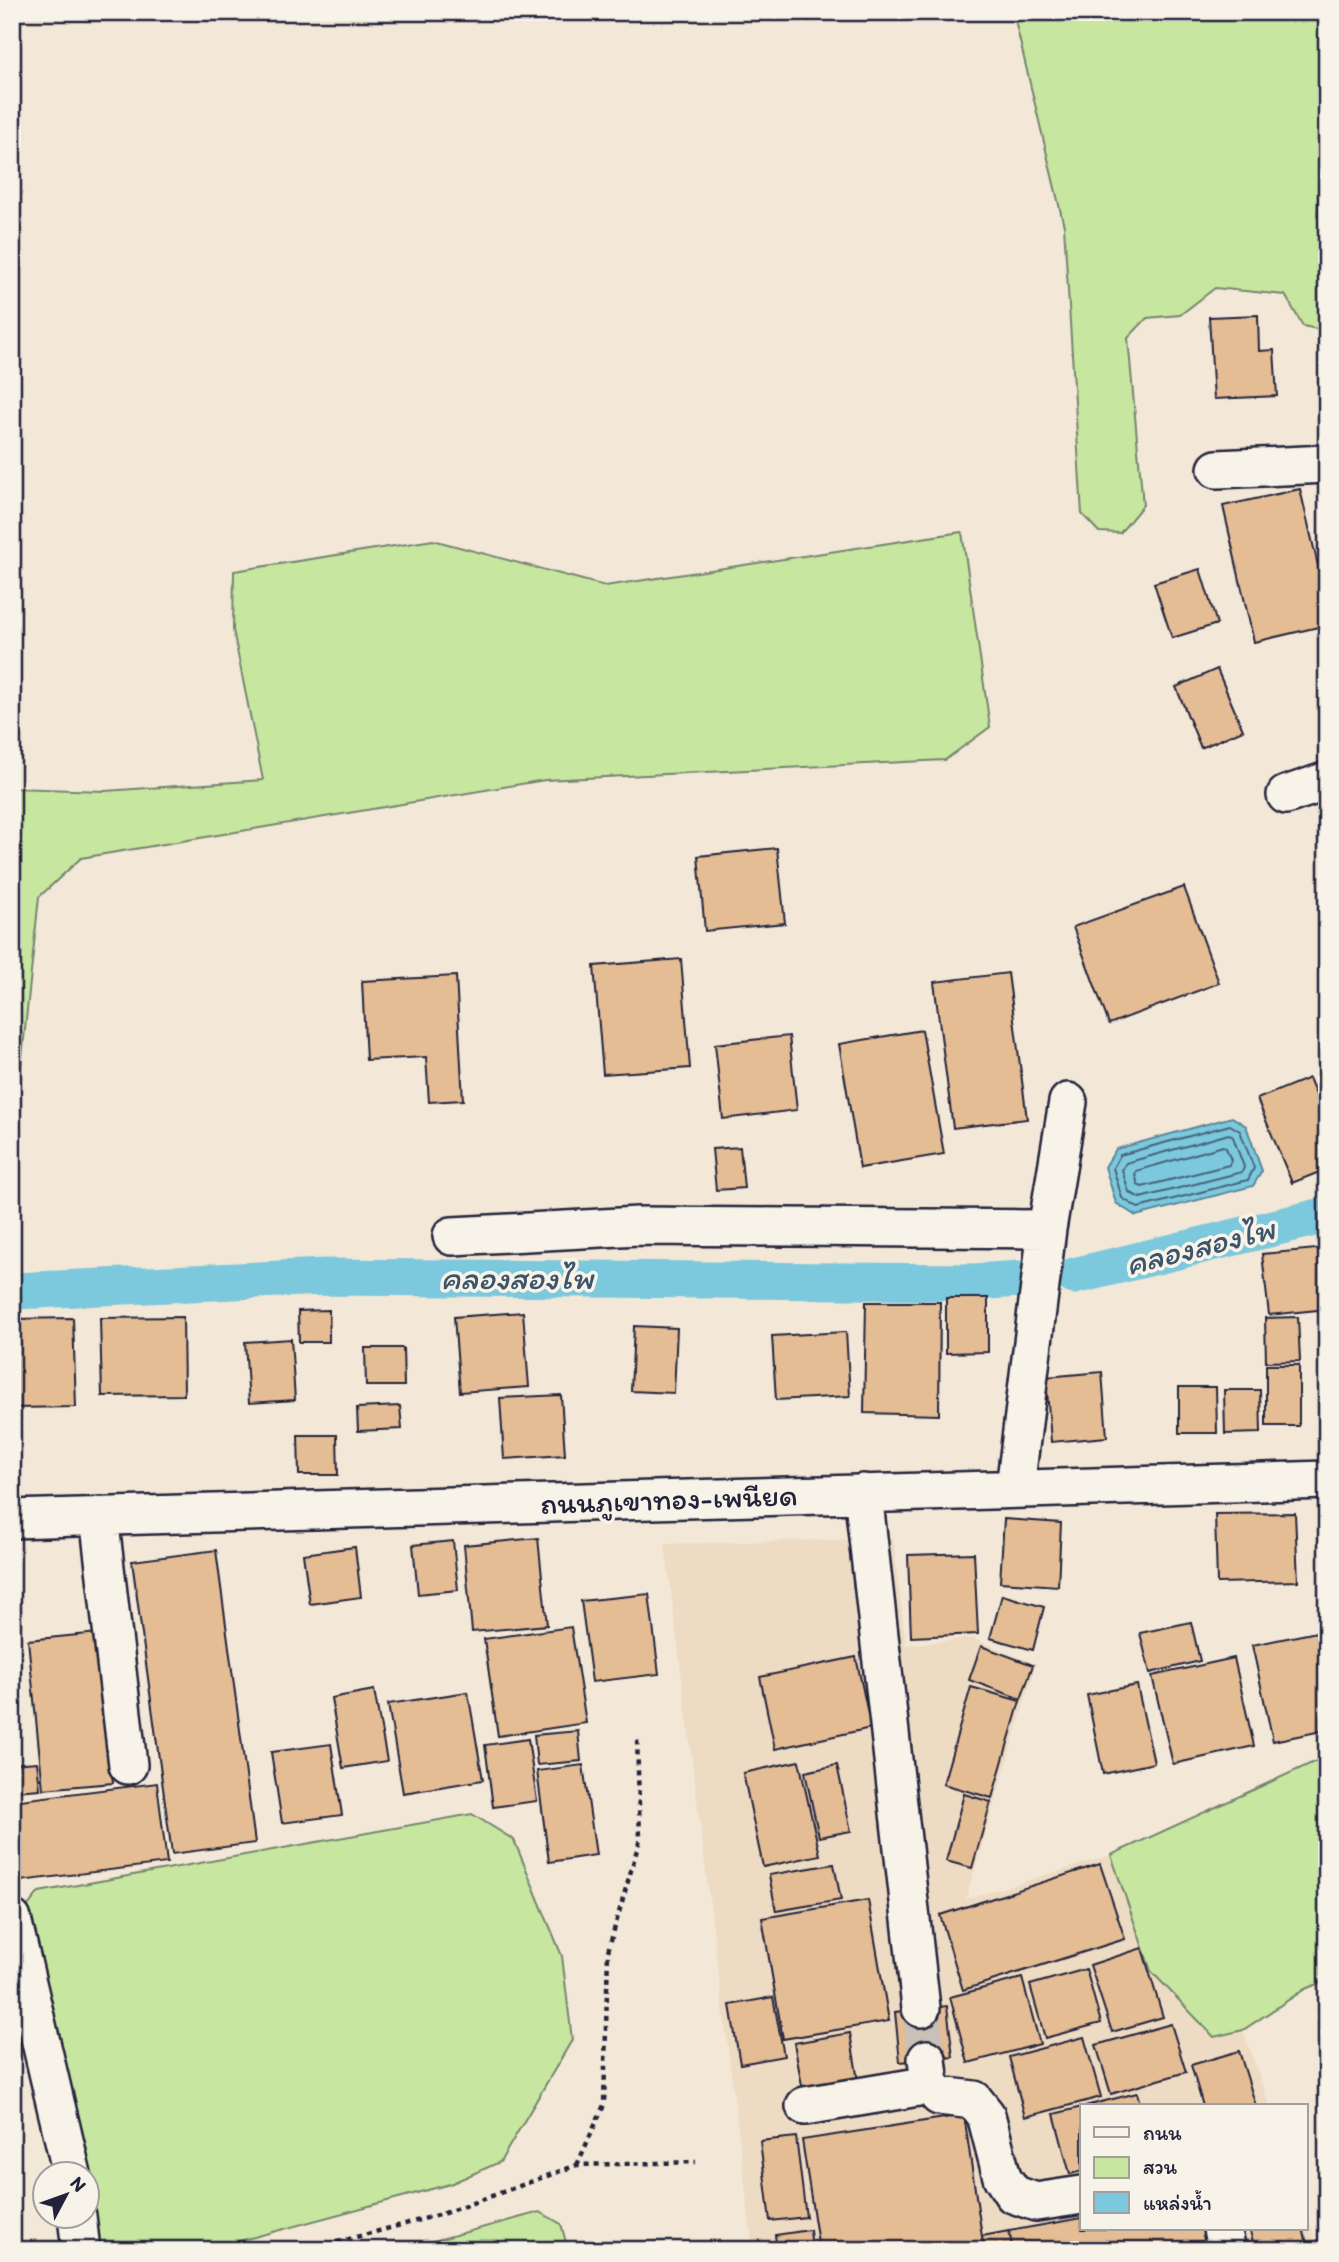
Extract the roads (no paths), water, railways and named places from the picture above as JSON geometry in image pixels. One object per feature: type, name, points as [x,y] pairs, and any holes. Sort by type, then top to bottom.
[{"type":"street","points":[[1217,469],[1327,464]]},
{"type":"street","points":[[1286,795],[1327,781]]},
{"type":"street","points":[[1015,1489],[1047,1229],[1068,1102]]},
{"type":"street","points":[[452,1236],[638,1226],[1047,1229]]},
{"type":"street","name":"ถนนภูเขาทอง-เพนียด","points":[[12,1519],[1327,1480]]},
{"type":"street","points":[[863,1493],[921,2008]]},
{"type":"street","points":[[99,1516],[128,1765]]},
{"type":"street","points":[[12,1919],[25,2034],[67,2160]]},
{"type":"street","points":[[805,2106],[928,2072],[939,2096],[974,2100],[986,2115],[1002,2177],[1013,2194],[1035,2202],[1080,2194]]},
{"type":"street","points":[[79,2230],[81,2250]]},
{"type":"street","points":[[1222,2230],[1227,2250]]},
{"type":"water","points":[[1232,1117],[1246,1126],[1262,1171],[1253,1186],[1136,1216],[1116,1203],[1105,1167],[1116,1149]]},
{"type":"waterway","name":"คลองสองไพ","points":[[1074,1276],[1327,1215]]},
{"type":"waterway","name":"คลองสองไพ","points":[[12,1291],[325,1277],[973,1282],[1021,1279]]},
{"type":"tunnel","points":[[921,2008],[927,2059]]}]
